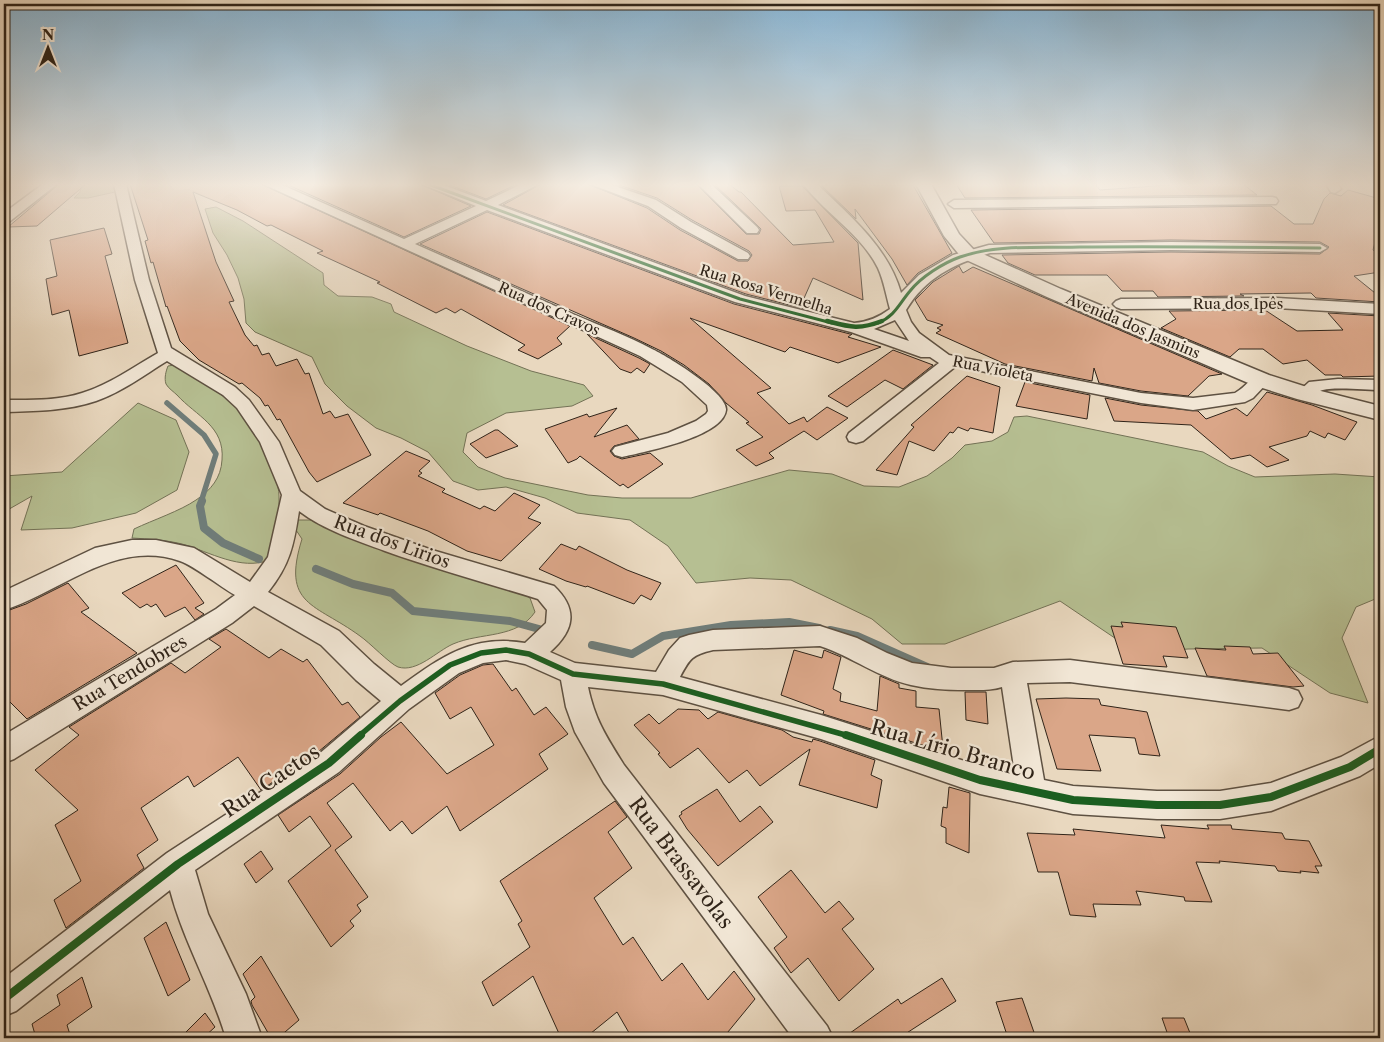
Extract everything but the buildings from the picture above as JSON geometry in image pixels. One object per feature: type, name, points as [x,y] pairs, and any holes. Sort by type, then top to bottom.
[{"type":"street","points":[[4,406],[67,402],[88,397],[111,388],[167,354],[163,348],[142,280],[131,233]]},
{"type":"street","name":"Rua dos Cravos","points":[[378,233],[646,352],[688,378],[716,403],[717,412],[711,420],[697,428],[662,441],[622,451]]},
{"type":"street","points":[[404,244],[428,233]]},
{"type":"street","name":"Rua Rosa Vermelha","points":[[562,233],[740,299],[854,328],[948,361]]},
{"type":"street","points":[[700,233],[743,256]]},
{"type":"street","name":"Rua Violeta","points":[[856,233],[882,262],[891,283],[902,324],[923,347],[948,361],[1141,398],[1193,404],[1239,398],[1247,394],[1260,380]]},
{"type":"street","name":"Avenida dos Jasmins","points":[[950,233],[952,236],[977,247],[1079,285],[1310,390]]},
{"type":"street","points":[[898,310],[913,287],[977,247],[1171,246],[1320,248]]},
{"type":"street","name":"Avenida dos Jasmins","points":[[977,247],[1054,293],[1260,380],[1310,390],[1380,412]]},
{"type":"street","name":"Rua dos Ipês","points":[[1121,304],[1277,303],[1380,309]]},
{"type":"street","name":"Rua Rosa Vermelha","points":[[854,328],[878,324],[898,310]]},
{"type":"street","name":"Rua dos Lirios","points":[[167,354],[228,391],[243,404],[268,442],[292,495],[318,514],[356,532],[427,557],[546,592],[554,599],[559,608],[559,618],[555,630],[544,643],[529,654]]},
{"type":"street","points":[[856,437],[948,361]]},
{"type":"street","points":[[1310,390],[1347,384],[1380,385]]},
{"type":"street","name":"Rua Tendobres","points":[[4,750],[224,616],[254,594],[267,580],[283,545],[287,511],[292,495]]},
{"type":"street","points":[[4,601],[104,554],[132,548],[156,548],[186,554],[330,638],[365,672],[400,701]]},
{"type":"street","points":[[663,684],[678,657],[689,646],[713,640],[820,636],[848,646],[878,661],[911,674],[951,679],[994,679],[1013,673],[1070,671],[1290,699]]},
{"type":"street","name":"Rua Cactos","points":[[4,999],[178,864],[329,763],[400,701],[450,665],[465,658],[506,650],[529,654],[573,674]]},
{"type":"street","points":[[1013,673],[1032,791]]},
{"type":"street","name":"Rua Lírio Branco","points":[[573,674],[663,684],[821,727],[980,780],[1072,800],[1157,805],[1220,805],[1271,797],[1350,767],[1380,749]]},
{"type":"street","name":"Rua Brassavolas","points":[[573,674],[579,707],[588,732],[614,774],[815,1038]]},
{"type":"street","points":[[178,864],[193,918],[234,1006],[244,1038]]},
{"type":"green space","points":[[213,233],[261,233],[323,273],[324,285],[338,296],[372,297],[391,304],[394,312],[467,346],[531,371],[584,385],[593,396],[572,406],[506,413],[467,433],[463,452],[478,467],[505,478],[588,495],[622,498],[691,498],[789,470],[832,474],[864,486],[899,487],[927,476],[952,458],[965,445],[992,441],[1008,432],[1014,417],[1027,416],[1203,452],[1228,466],[1255,477],[1335,474],[1380,477],[1380,597],[1356,607],[1342,638],[1368,703],[1330,693],[1262,648],[1188,649],[1137,653],[1060,601],[945,644],[902,644],[872,619],[791,580],[750,578],[696,583],[668,546],[630,520],[577,513],[545,498],[506,487],[478,490],[453,481],[428,452],[376,428],[347,406],[325,384],[312,357],[255,332],[246,323],[244,299],[238,278],[227,255]]},
{"type":"green space","points":[[174,365],[213,389],[242,412],[270,461],[278,486],[279,504],[278,520],[269,560],[258,563],[237,562],[182,544],[132,538],[134,529],[182,508],[201,496],[211,488],[220,472],[222,448],[219,438],[208,423],[166,384],[165,377],[168,366]]},
{"type":"green space","points":[[138,403],[176,420],[189,452],[177,490],[136,513],[72,528],[21,530],[32,496],[4,512],[4,476],[62,472]]},
{"type":"green space","points":[[297,520],[311,520],[368,545],[417,562],[514,588],[530,598],[535,612],[519,627],[498,634],[464,640],[447,647],[420,664],[405,668],[398,667],[360,636],[316,608],[306,600],[299,590],[296,578],[297,561],[302,539],[294,527]]},
{"type":"waterway","points":[[167,403],[204,435],[216,454],[201,502]]},
{"type":"waterway","points":[[202,501],[200,506],[204,528],[223,543],[259,559]]},
{"type":"waterway","points":[[316,569],[353,584],[392,593],[413,611],[510,621],[539,629]]},
{"type":"waterway","points":[[592,645],[632,654],[663,636],[731,625],[789,622],[819,628]]},
{"type":"waterway","points":[[830,630],[857,636],[927,667]]},
{"type":"cycle path","points":[[560,233],[740,299],[854,328],[866,327],[885,320],[898,310],[910,291],[924,278],[958,258],[989,249],[1171,246],[1320,248]]},
{"type":"cycle path","points":[[4,999],[178,864],[329,763],[400,701],[450,665],[481,653],[506,650],[529,654],[573,674],[663,684],[821,727],[980,780],[1073,800],[1157,805],[1220,805],[1271,797],[1350,767],[1380,749]]}]
